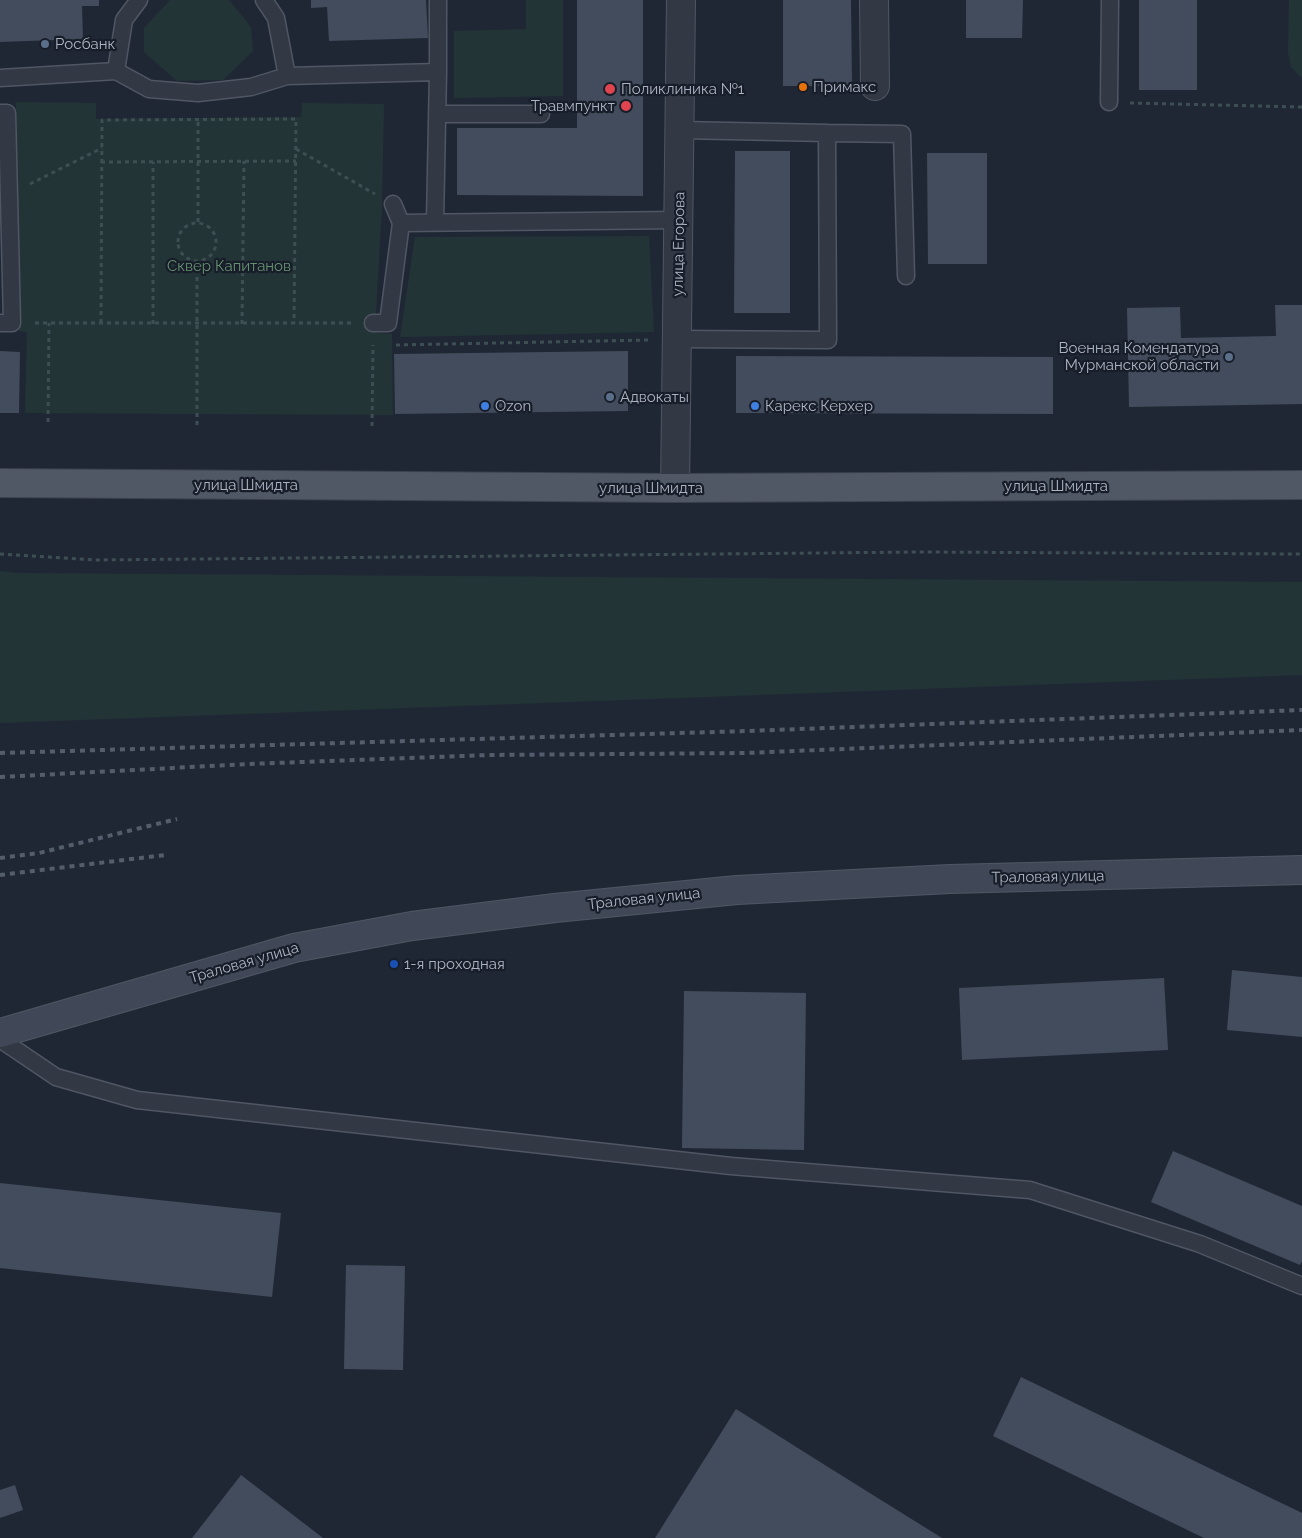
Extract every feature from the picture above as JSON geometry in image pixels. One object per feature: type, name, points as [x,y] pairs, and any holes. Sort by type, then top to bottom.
[{"type":"main road","name":"улица Шмидта","points":[[0,483],[675,488],[1302,485]]},
{"type":"street","name":"улица Егорова","points":[[675,488],[681,0]]},
{"type":"street","points":[[874,0],[875,86]]},
{"type":"street","name":"Траловая улица","points":[[0,1033],[294,948],[412,926],[555,908],[737,890],[950,879],[1302,870]]},
{"type":"lane","points":[[116,71],[124,20],[139,0]]},
{"type":"lane","points":[[264,0],[276,18],[287,76]]},
{"type":"lane","points":[[435,222],[438,0]]},
{"type":"lane","points":[[1110,0],[1110,102]]},
{"type":"lane","points":[[0,78],[116,71],[149,89],[198,93],[251,87],[287,76],[438,72]]},
{"type":"lane","points":[[0,113],[7,113],[10,195],[5,220],[6,323]]},
{"type":"lane","points":[[437,114],[541,114]]},
{"type":"lane","points":[[680,130],[902,134],[906,276]]},
{"type":"lane","points":[[678,339],[828,340],[826,133]]},
{"type":"lane","points":[[373,323],[388,323],[401,223],[393,204]]},
{"type":"lane","points":[[401,223],[679,220]]},
{"type":"lane","points":[[0,1038],[56,1078],[137,1100],[731,1166],[1030,1190],[1200,1244],[1302,1286]]},
{"type":"path","points":[[1110,102],[1302,107]]},
{"type":"path","points":[[198,119],[198,222]]},
{"type":"path","points":[[102,323],[102,120],[296,119],[294,323]]},
{"type":"path","points":[[10,195],[102,148]]},
{"type":"path","points":[[296,149],[393,204]]},
{"type":"path","points":[[242,324],[244,161]]},
{"type":"path","points":[[101,162],[296,161]]},
{"type":"path","points":[[153,162],[153,324]]},
{"type":"path","points":[[198,222],[211,228],[216,235],[217,242],[216,250],[211,256],[197,262],[184,256],[179,250],[178,242],[179,234],[184,228],[198,222]]},
{"type":"path","points":[[197,262],[197,425]]},
{"type":"path","points":[[6,323],[373,323],[372,426]]},
{"type":"path","points":[[48,422],[49,323]]},
{"type":"path","points":[[393,345],[678,339]]},
{"type":"path","points":[[373,346],[383,346]]},
{"type":"path","points":[[0,554],[104,560],[920,552],[1302,554]]},
{"type":"green space","points":[[170,0],[229,0],[251,27],[253,51],[223,80],[177,81],[144,52],[144,28]]},
{"type":"green space","points":[[526,0],[563,0],[563,96],[454,98],[454,31],[526,29]]},
{"type":"green space","points":[[1289,0],[1302,0],[1302,78],[1291,67],[1288,53]]},
{"type":"green space","name":"Сквер Капитанов","points":[[16,102],[96,103],[96,119],[301,117],[302,103],[384,104],[382,206],[376,313],[377,333],[392,334],[393,415],[25,413],[27,332],[19,331]]},
{"type":"green space","points":[[649,236],[654,332],[400,337],[415,237]]},
{"type":"green space","points":[[0,571],[19,573],[1302,582],[1302,675],[0,723]]},
{"type":"building","points":[[0,0],[99,0],[99,6],[82,6],[83,39],[0,42]]},
{"type":"building","points":[[311,0],[426,0],[428,38],[329,41],[327,7],[311,8]]},
{"type":"building","name":"Поликлиника №1","points":[[577,0],[643,0],[643,196],[457,195],[457,128],[577,128]]},
{"type":"building","points":[[783,0],[851,0],[852,86],[783,86]]},
{"type":"building","points":[[966,0],[1023,0],[1022,38],[966,38]]},
{"type":"building","points":[[1139,0],[1197,0],[1197,90],[1139,90]]},
{"type":"building","points":[[735,151],[790,151],[790,313],[734,313]]},
{"type":"building","points":[[927,153],[987,153],[987,264],[928,264]]},
{"type":"building","points":[[1275,305],[1302,305],[1302,404],[1129,407],[1127,308],[1180,307],[1181,338],[1276,336]]},
{"type":"building","points":[[0,351],[20,352],[19,413],[0,413]]},
{"type":"building","points":[[628,351],[628,411],[395,414],[394,354]]},
{"type":"building","points":[[736,356],[1053,357],[1053,414],[736,413]]},
{"type":"building","points":[[1232,970],[1302,977],[1302,1037],[1227,1030]]},
{"type":"building","points":[[1164,978],[1168,1050],[962,1060],[959,988]]},
{"type":"building","points":[[684,991],[806,993],[804,1150],[682,1148]]},
{"type":"building","points":[[1173,1151],[1302,1206],[1302,1261],[1300,1265],[1151,1202]]},
{"type":"building","points":[[0,1183],[281,1213],[272,1297],[0,1268]]},
{"type":"building","points":[[346,1265],[405,1266],[403,1370],[344,1369]]},
{"type":"building","points":[[1021,1377],[1302,1513],[1302,1538],[1204,1538],[993,1436]]},
{"type":"building","points":[[736,1409],[828,1467],[942,1538],[655,1538]]},
{"type":"building","points":[[241,1475],[323,1538],[192,1538]]},
{"type":"building","points":[[15,1485],[23,1510],[0,1518],[0,1490]]},
{"type":"railway","points":[[0,753],[748,731],[1302,710]]},
{"type":"railway","points":[[0,777],[249,764],[488,755],[746,753],[1302,730]]},
{"type":"railway","points":[[0,858],[39,853],[177,819]]},
{"type":"railway","points":[[0,875],[165,855]]},
{"type":"place","name":"Росбанк","points":[[45,44]]},
{"type":"place","name":"Примакс","points":[[803,87]]},
{"type":"place","name":"Поликлиника №1","points":[[610,89]]},
{"type":"place","name":"Травмпункт","points":[[626,106]]},
{"type":"place","name":"Военная Комендатура Мурманской области","points":[[1229,357]]},
{"type":"place","name":"Адвокаты","points":[[610,397]]},
{"type":"place","name":"Ozon","points":[[485,406]]},
{"type":"place","name":"Карекс Керхер","points":[[755,406]]},
{"type":"place","name":"1-я проходная","points":[[394,964]]}]
